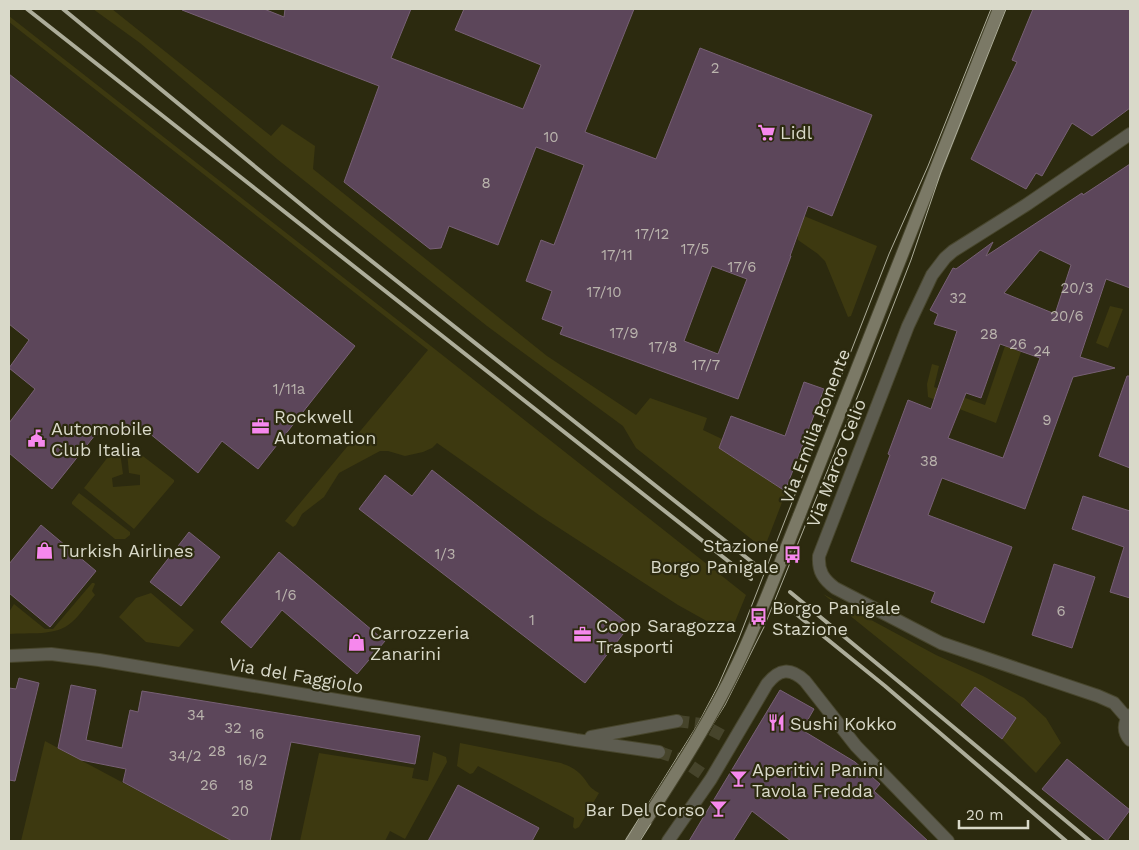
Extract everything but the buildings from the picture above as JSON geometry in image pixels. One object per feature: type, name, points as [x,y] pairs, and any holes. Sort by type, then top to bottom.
[{"type":"main road","name":"Via Emilia Ponente","points":[[632,841],[699,735],[729,681],[758,617],[999,9]]},
{"type":"street","name":"Via Marco Celio","points":[[1129,716],[1114,703],[1098,696],[941,643],[835,588],[823,577],[818,562],[908,326],[938,266],[953,251],[1026,205],[1130,134]]},
{"type":"street","name":"Via del Faggiolo","points":[[9,656],[50,654],[99,660],[576,740],[659,752]]},
{"type":"street","points":[[668,841],[729,740],[761,693],[772,678],[784,671],[798,674],[805,681],[856,746],[948,841]]},
{"type":"street","points":[[1129,716],[1124,729],[1130,740]]},
{"type":"street","name":"Via del Faggiolo","points":[[576,740],[677,720]]},
{"type":"shaded area","points":[[93,9],[112,9],[271,136],[282,124],[315,146],[313,169],[547,356],[636,415],[650,398],[707,418],[703,430],[722,439],[719,448],[786,492],[764,549],[636,448],[623,426],[487,326],[277,159],[140,43]]},
{"type":"shaded area","points":[[9,16],[746,595],[730,634],[678,605],[539,515],[437,443],[432,448],[423,452],[405,456],[388,451],[380,451],[339,473],[324,497],[302,514],[296,525],[293,527],[285,521],[428,350],[9,22]]},
{"type":"shaded area","points":[[804,216],[877,246],[851,316],[848,317],[825,261],[798,240]]},
{"type":"shaded area","points":[[1110,306],[1123,309],[1108,348],[1096,343]]},
{"type":"shaded area","points":[[1005,346],[1021,352],[996,423],[928,397],[927,384],[932,364],[939,366],[934,387],[985,405]]},
{"type":"shaded area","points":[[135,450],[174,480],[174,482],[134,529],[84,488],[111,453],[120,452],[123,474],[112,478],[113,487],[140,485],[140,475],[129,473],[127,452]]},
{"type":"shaded area","points":[[79,493],[130,532],[130,535],[125,539],[115,539],[72,504]]},
{"type":"shaded area","points":[[92,583],[95,584],[92,591],[95,595],[78,616],[66,627],[42,633],[9,634],[9,612],[14,604],[45,629],[53,629]]},
{"type":"shaded area","points":[[151,593],[194,630],[179,647],[146,642],[119,617],[136,598]]},
{"type":"shaded area","points":[[823,594],[936,655],[983,676],[1024,698],[1046,718],[1061,743],[1036,773],[1002,739],[1016,718],[975,687],[961,705]]},
{"type":"shaded area","points":[[45,741],[58,748],[232,841],[21,841]]},
{"type":"shaded area","points":[[460,743],[561,763],[577,771],[590,787],[599,793],[579,827],[575,829],[573,827],[574,818],[478,766],[470,774],[457,766]]},
{"type":"shaded area","points":[[433,752],[446,757],[447,762],[405,839],[390,831],[385,841],[300,841],[319,753],[414,768],[412,778],[428,781]]},
{"type":"tunnel","points":[[677,721],[701,724],[725,737]]},
{"type":"tunnel","points":[[659,752],[682,760],[704,775]]},
{"type":"tram line","points":[[625,841],[698,724],[718,686],[739,638],[889,254],[928,166],[991,9]]},
{"type":"tram line","points":[[640,841],[725,705],[764,627],[863,383],[911,260],[941,172],[1006,9]]},
{"type":"railway","points":[[27,9],[751,579]]},
{"type":"railway","points":[[63,9],[331,229],[757,566]]},
{"type":"railway","points":[[790,592],[1090,841]]},
{"type":"railway","points":[[785,605],[885,686],[1066,841]]},
{"type":"place","name":"Lidl","points":[[766,132]]},
{"type":"place","name":"Rockwell Automation","points":[[260,426]]},
{"type":"place","name":"Automobile Club Italia","points":[[37,438]]},
{"type":"place","name":"Turkish Airlines","points":[[45,550]]},
{"type":"place","name":"Stazione Borgo Panigale","points":[[793,555]]},
{"type":"place","name":"Borgo Panigale Stazione","points":[[758,617]]},
{"type":"place","name":"Coop Saragozza Trasporti","points":[[582,635]]},
{"type":"place","name":"Carrozzeria Zanarini","points":[[356,642]]},
{"type":"place","name":"Sushi Kokko","points":[[776,723]]},
{"type":"place","name":"Aperitivi Panini Tavola Fredda","points":[[738,779]]},
{"type":"place","name":"Bar Del Corso","points":[[719,809]]}]
